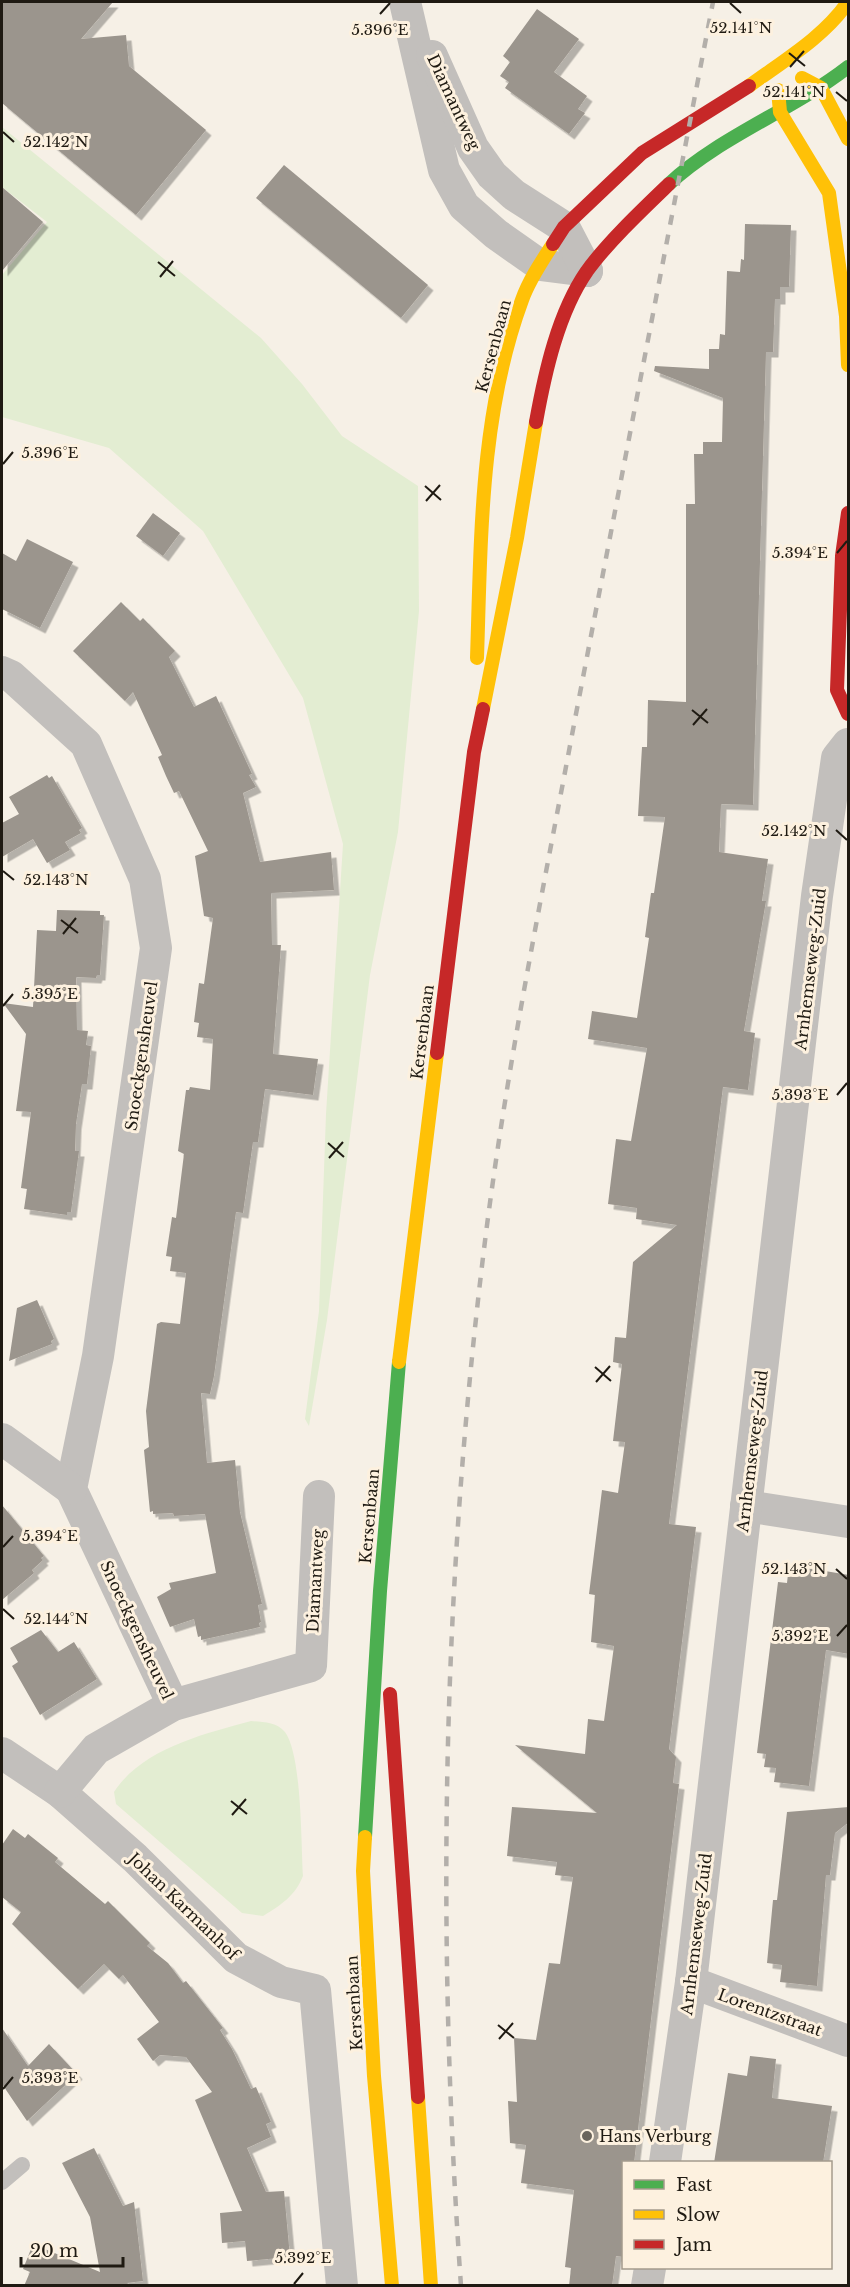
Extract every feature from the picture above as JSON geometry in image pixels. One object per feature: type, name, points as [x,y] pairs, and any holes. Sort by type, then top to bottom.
[{"type":"main road","points":[[776,65],[810,41],[840,14],[849,2]]},
{"type":"main road","name":"Kersenbaan","points":[[474,752],[481,534],[497,384],[522,298],[564,227],[642,153],[737,94],[776,65]]},
{"type":"main road","points":[[776,65],[821,88],[849,139]]},
{"type":"main road","points":[[776,65],[780,112],[829,193],[833,216],[833,237],[846,316],[849,365]]},
{"type":"main road","points":[[821,88],[849,67]]},
{"type":"main road","name":"Kersenbaan","points":[[392,2286],[374,2076],[363,1871],[380,1591],[398,1369],[474,752],[517,538],[542,388],[562,321],[587,271],[646,205],[680,175],[821,88]]},
{"type":"main road","points":[[846,316],[849,300]]},
{"type":"main road","points":[[849,513],[842,555],[837,690],[849,714]]},
{"type":"main road","points":[[380,1591],[395,1748],[430,2286]]},
{"type":"street","name":"Diamantweg","points":[[406,2],[473,148],[492,175],[513,195],[564,227]]},
{"type":"street","name":"Diamantweg","points":[[406,2],[444,170],[464,206],[496,234],[540,265],[587,271]]},
{"type":"street","points":[[564,227],[587,271]]},
{"type":"street","name":"Snoeckgensheuvel","points":[[2,672],[11,676],[87,744],[145,879],[156,948],[98,1356],[71,1489]]},
{"type":"street","name":"Arnhemseweg-Zuid","points":[[665,2161],[690,1982],[817,896],[837,758],[849,744]]},
{"type":"street","name":"Snoeckgensheuvel","points":[[2,1438],[71,1489],[173,1705]]},
{"type":"street","name":"Diamantweg","points":[[173,1705],[311,1666],[319,1496]]},
{"type":"street","points":[[746,1506],[849,1522]]},
{"type":"street","points":[[2,1753],[60,1792],[96,1749],[173,1705]]},
{"type":"street","name":"Johan Karmanhof","points":[[60,1792],[135,1858],[236,1958],[281,1983],[315,1990],[342,2286]]},
{"type":"street","name":"Lorentzstraat","points":[[690,1982],[849,2041]]},
{"type":"street","points":[[647,2286],[650,2269]]},
{"type":"lane","points":[[2,2182],[22,2165]]},
{"type":"green space","points":[[2,127],[261,338],[302,384],[342,436],[418,486],[419,611],[398,832],[370,975],[327,1320],[309,1426],[305,1419],[319,1311],[326,1114],[343,844],[303,698],[203,531],[109,448],[2,417],[2,275],[47,222],[2,187]]},
{"type":"green space","points":[[251,1721],[274,1724],[285,1732],[291,1743],[295,1760],[300,1801],[303,1876],[287,1899],[263,1916],[242,1913],[116,1804],[114,1792],[126,1777],[157,1754],[194,1738]]},
{"type":"building","points":[[2,2],[113,2],[81,39],[126,35],[129,66],[206,130],[136,215],[2,103]]},
{"type":"building","points":[[537,9],[579,39],[554,72],[587,96],[578,109],[585,113],[569,134],[505,88],[509,82],[500,76],[510,62],[503,56]]},
{"type":"building","points":[[284,165],[428,285],[401,318],[256,198]]},
{"type":"building","points":[[2,187],[43,222],[2,271]]},
{"type":"building","points":[[745,224],[791,225],[789,287],[780,287],[780,299],[775,299],[773,352],[766,352],[753,805],[721,804],[719,852],[768,859],[762,901],[766,901],[744,1031],[755,1033],[748,1090],[723,1087],[669,1524],[696,1527],[669,1749],[676,1757],[673,1783],[679,1784],[634,2161],[622,2161],[622,2257],[616,2256],[612,2286],[569,2286],[571,2268],[565,2267],[574,2190],[521,2183],[526,2145],[510,2143],[508,2101],[517,2102],[514,2038],[536,2040],[549,1963],[560,1964],[573,1877],[555,1875],[557,1862],[507,1856],[512,1807],[597,1813],[515,1745],[585,1754],[588,1719],[604,1721],[614,1646],[591,1642],[595,1595],[589,1594],[602,1490],[618,1493],[625,1442],[613,1441],[622,1364],[613,1362],[615,1337],[626,1338],[633,1262],[677,1225],[636,1219],[637,1208],[608,1204],[616,1139],[631,1141],[647,1048],[588,1039],[592,1011],[637,1018],[649,938],[645,937],[651,893],[654,893],[665,817],[638,816],[642,747],[647,747],[648,700],[686,702],[686,504],[695,504],[694,454],[703,454],[703,442],[722,442],[723,398],[654,371],[655,366],[709,369],[709,349],[719,349],[720,334],[725,335],[727,271],[740,272],[741,259],[744,260]]},
{"type":"building","points":[[153,513],[180,533],[163,556],[136,536]]},
{"type":"building","points":[[27,539],[73,562],[40,628],[2,609],[2,553],[16,561]]},
{"type":"building","points":[[121,602],[140,621],[143,618],[175,651],[169,657],[194,707],[216,696],[256,787],[243,793],[260,862],[331,852],[334,890],[271,893],[272,945],[281,945],[273,1054],[318,1059],[313,1095],[265,1089],[258,1142],[253,1142],[243,1213],[236,1212],[214,1376],[210,1394],[201,1393],[207,1463],[235,1460],[240,1512],[262,1604],[258,1605],[260,1627],[201,1640],[201,1636],[198,1637],[194,1619],[170,1627],[157,1597],[171,1589],[169,1583],[216,1573],[205,1514],[174,1516],[173,1513],[153,1514],[153,1511],[150,1512],[144,1450],[149,1447],[146,1411],[157,1324],[161,1322],[180,1324],[186,1273],[170,1271],[172,1257],[166,1256],[172,1217],[176,1218],[184,1154],[178,1151],[186,1090],[190,1087],[210,1090],[213,1039],[197,1037],[199,1023],[194,1022],[199,983],[204,984],[213,918],[204,916],[195,856],[208,851],[179,791],[174,793],[158,757],[162,755],[133,692],[125,701],[73,651]]},
{"type":"building","points":[[47,775],[49,778],[52,776],[82,828],[79,830],[81,833],[65,842],[70,850],[47,863],[33,839],[2,857],[2,823],[19,814],[9,797]]},
{"type":"building","points":[[57,910],[100,911],[100,915],[104,915],[100,975],[96,978],[76,977],[77,1030],[88,1031],[86,1045],[91,1046],[87,1084],[82,1084],[76,1124],[75,1151],[79,1151],[71,1212],[67,1212],[67,1215],[24,1209],[27,1189],[21,1188],[31,1112],[16,1111],[26,1034],[3,1003],[33,1007],[37,930],[56,931]]},
{"type":"building","points":[[37,1300],[54,1339],[51,1341],[52,1344],[9,1361],[17,1308]]},
{"type":"building","points":[[2,1505],[44,1556],[41,1558],[43,1560],[32,1570],[34,1573],[2,1600]]},
{"type":"building","points":[[789,1565],[849,1575],[849,1654],[826,1650],[809,1786],[774,1782],[776,1768],[764,1767],[766,1754],[757,1753],[778,1582],[787,1583]]},
{"type":"building","points":[[41,1630],[58,1652],[74,1642],[97,1679],[40,1715],[12,1666],[18,1662],[10,1648]]},
{"type":"building","points":[[849,1807],[849,1822],[835,1833],[830,1875],[826,1875],[817,1986],[780,1982],[782,1965],[767,1963],[773,1900],[777,1900],[787,1812]]},
{"type":"building","points":[[13,1829],[25,1838],[28,1834],[58,1858],[55,1862],[105,1904],[108,1901],[150,1943],[147,1946],[168,1963],[183,1983],[186,1981],[223,2028],[220,2030],[251,2089],[256,2087],[271,2122],[266,2124],[271,2137],[247,2148],[266,2192],[284,2191],[290,2257],[247,2261],[245,2241],[222,2243],[220,2213],[242,2211],[195,2100],[212,2092],[186,2057],[160,2055],[153,2061],[137,2039],[159,2022],[123,1975],[119,1979],[104,1964],[78,1989],[12,1924],[21,1912],[2,1897],[2,1845]]},
{"type":"building","points":[[2,2028],[28,2066],[49,2044],[77,2074],[27,2121],[2,2084]]},
{"type":"building","points":[[750,2056],[776,2059],[772,2098],[832,2106],[823,2161],[714,2161],[728,2073],[747,2076]]},
{"type":"building","points":[[94,2148],[123,2206],[134,2202],[143,2281],[127,2283],[132,2286],[24,2286],[30,2272],[23,2269],[33,2244],[100,2272],[90,2217],[62,2163]]},
{"type":"railway","points":[[461,2286],[453,2154],[446,1890],[452,1627],[471,1364],[495,1168],[527,975],[713,2]]},
{"type":"traffic: fast","points":[[669,184],[710,152],[804,97],[848,67]]},
{"type":"traffic: fast","points":[[365,1837],[380,1591],[399,1362]]},
{"type":"traffic: slow","points":[[749,86],[815,37],[848,2]]},
{"type":"traffic: slow","points":[[802,78],[821,88],[848,139]]},
{"type":"traffic: slow","points":[[778,90],[780,112],[829,193],[846,316],[848,365]]},
{"type":"traffic: slow","points":[[477,658],[485,477],[498,387],[508,343],[522,300],[532,278],[553,244]]},
{"type":"traffic: slow","points":[[483,709],[517,538],[536,422]]},
{"type":"traffic: slow","points":[[399,1362],[437,1053]]},
{"type":"traffic: slow","points":[[365,1837],[363,1871],[374,2076],[392,2286]]},
{"type":"traffic: slow","points":[[418,2097],[431,2286]]},
{"type":"traffic: jam","points":[[553,244],[564,227],[642,153],[749,86]]},
{"type":"traffic: jam","points":[[536,422],[560,324],[577,287],[605,249],[669,184]]},
{"type":"traffic: jam","points":[[848,513],[842,556],[837,690],[848,714]]},
{"type":"traffic: jam","points":[[437,1053],[474,752],[483,709]]},
{"type":"traffic: jam","points":[[390,1694],[418,2097]]},
{"type":"place","name":"Hans Verburg","points":[[587,2136]]}]
